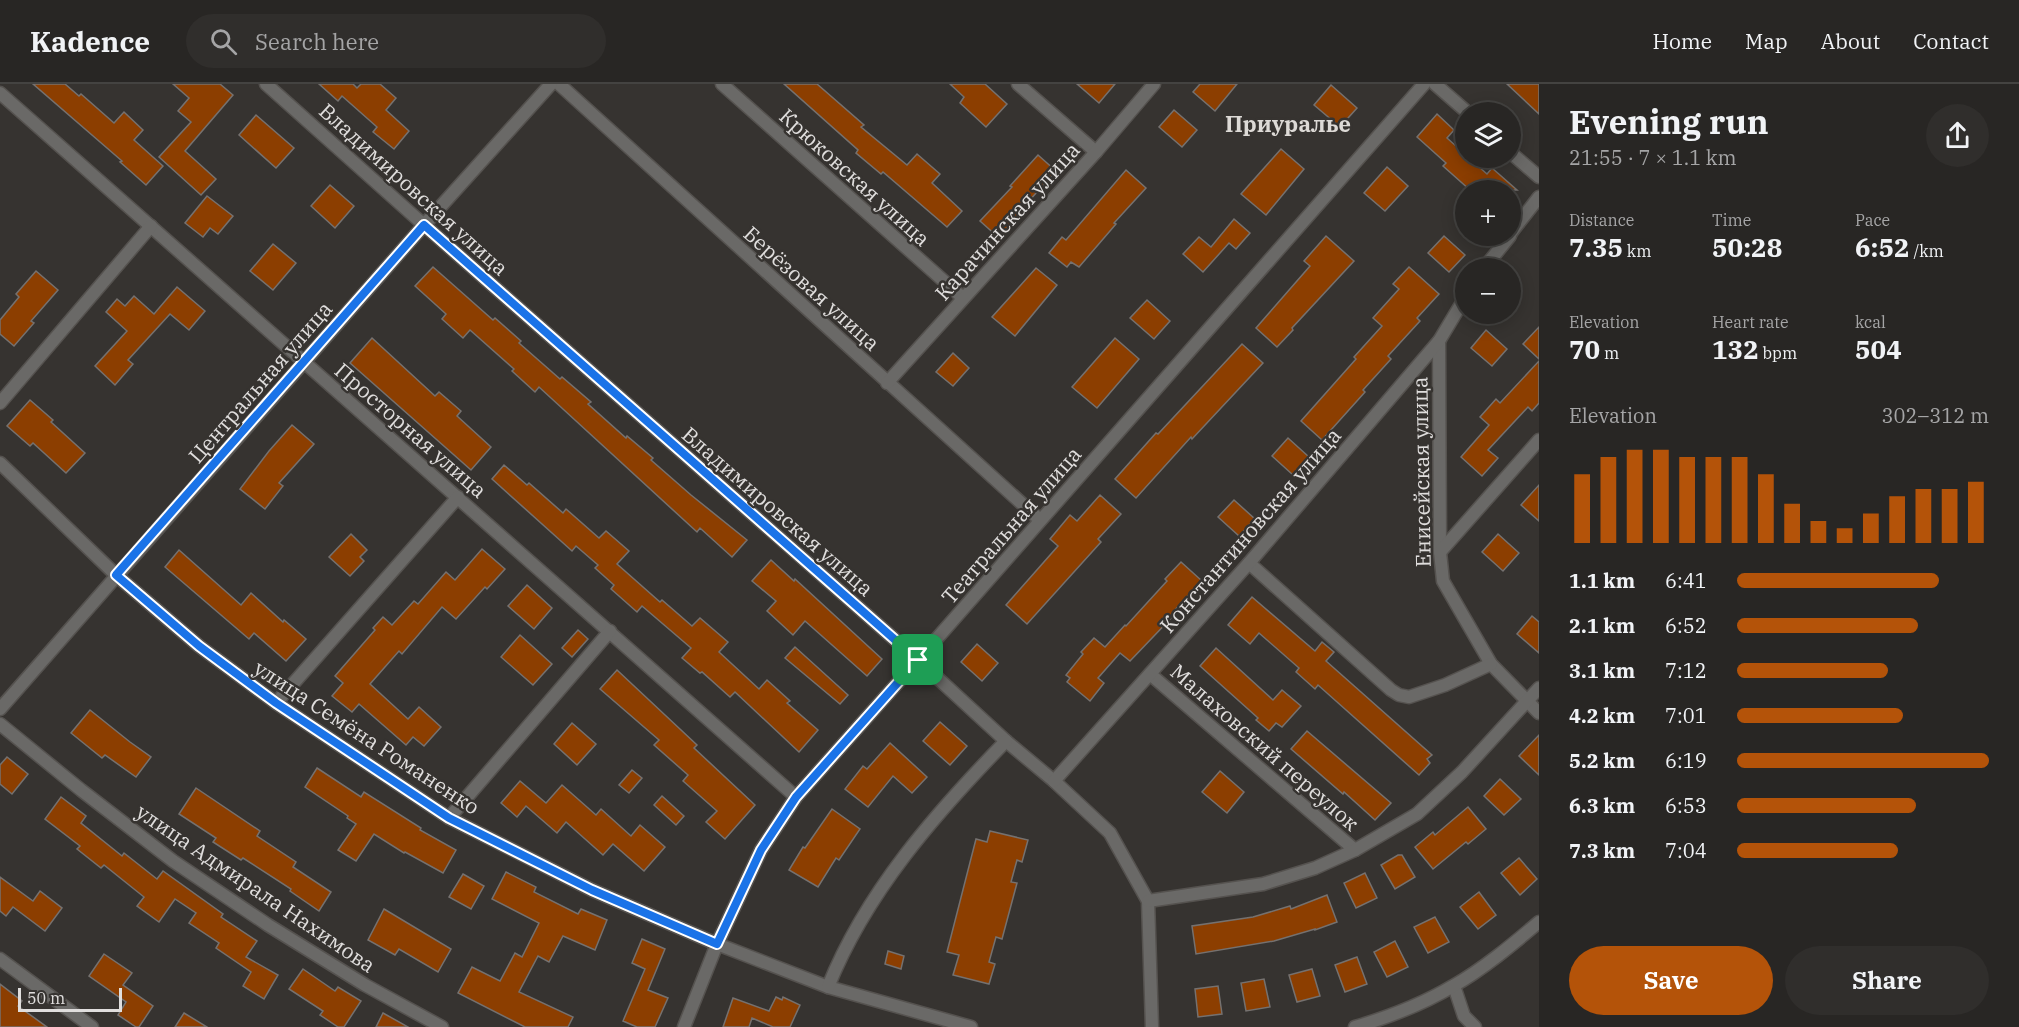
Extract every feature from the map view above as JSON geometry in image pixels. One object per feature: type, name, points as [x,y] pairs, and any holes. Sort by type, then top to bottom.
[{"type":"street","name":"Владимировская улица","points":[[266,84],[918,660],[1110,833],[1148,901],[1152,1027]]},
{"type":"street","name":"Центральная улица","points":[[0,709],[424,225],[551,84]]},
{"type":"street","name":"Берёзовая улица","points":[[559,84],[1040,520]]},
{"type":"street","name":"Крюковская улица","points":[[722,84],[963,298]]},
{"type":"street","points":[[1018,84],[1096,152]]},
{"type":"street","name":"Карачинская улица","points":[[887,383],[1155,84]]},
{"type":"street","name":"Театральная улица","points":[[684,1027],[717,944],[761,850],[796,797],[1424,84]]},
{"type":"street","points":[[1435,84],[1456,102]]},
{"type":"street","name":"Просторная улица","points":[[0,93],[796,797]]},
{"type":"street","points":[[1521,161],[1539,177]]},
{"type":"street","points":[[1521,221],[1539,197]]},
{"type":"street","points":[[0,403],[152,226]]},
{"type":"street","points":[[1492,258],[1501,246]]},
{"type":"street","name":"Константиновская улица","points":[[1054,781],[1249,563],[1439,341],[1455,314]]},
{"type":"street","name":"Енисейская улица","points":[[1439,341],[1440,552],[1443,581],[1491,664],[1539,713]]},
{"type":"street","points":[[1440,552],[1539,440]]},
{"type":"street","name":"улица Семёна Романенко","points":[[0,463],[116,575],[199,646],[276,703],[449,818],[592,890],[717,944],[828,987],[971,1027]]},
{"type":"street","points":[[276,703],[458,497]]},
{"type":"street","points":[[1249,563],[1340,646],[1399,695],[1409,697],[1436,688],[1491,664]]},
{"type":"street","points":[[449,818],[610,631]]},
{"type":"street","name":"Малаховский переулок","points":[[1150,674],[1355,850]]},
{"type":"street","points":[[1148,901],[1263,884],[1314,868],[1355,850],[1417,814],[1462,772],[1539,688]]},
{"type":"street","name":"улица Адмирала Нахимова","points":[[0,724],[173,861],[345,973],[442,1027]]},
{"type":"street","points":[[828,987],[860,919],[908,850],[953,795],[1006,741]]},
{"type":"street","points":[[1355,1027],[1384,1019],[1454,986],[1539,922]]},
{"type":"street","points":[[0,959],[92,1027]]},
{"type":"street","points":[[1454,986],[1464,1016],[1475,1027]]},
{"type":"building","points":[[33,84],[65,84],[79,96],[81,94],[114,123],[124,112],[143,130],[134,140],[163,166],[146,185],[120,162],[122,161]]},
{"type":"building","points":[[173,84],[220,84],[233,95],[185,151],[216,179],[201,195],[159,157],[191,122],[178,111],[189,98]]},
{"type":"building","points":[[319,84],[353,84],[357,88],[361,84],[380,84],[396,98],[386,110],[409,131],[394,149],[373,132],[377,127],[342,96],[338,101]]},
{"type":"building","points":[[784,84],[817,84],[864,125],[861,127],[907,165],[917,154],[940,174],[932,183],[962,211],[947,227],[883,172],[881,174],[856,153],[858,150]]},
{"type":"building","points":[[950,84],[985,84],[1007,104],[986,127],[960,103],[964,97]]},
{"type":"building","points":[[1077,84],[1115,84],[1099,103]]},
{"type":"building","points":[[1200,84],[1237,84],[1215,111],[1193,92]]},
{"type":"building","points":[[1507,84],[1539,84],[1539,114]]},
{"type":"building","points":[[1331,85],[1357,108],[1340,127],[1314,105]]},
{"type":"building","points":[[1174,110],[1197,130],[1182,147],[1159,127]]},
{"type":"building","points":[[1437,114],[1454,130],[1447,138],[1455,145],[1455,168],[1480,168],[1487,174],[1492,168],[1506,180],[1459,180],[1443,166],[1446,163],[1417,137]]},
{"type":"building","points":[[256,115],[294,148],[276,168],[239,135]]},
{"type":"building","points":[[1281,149],[1304,169],[1266,215],[1241,194]]},
{"type":"building","points":[[1038,155],[1056,171],[1019,212],[1022,215],[1014,224],[1012,222],[999,238],[980,221]]},
{"type":"building","points":[[1387,167],[1408,186],[1385,211],[1364,193]]},
{"type":"building","points":[[1126,170],[1146,188],[1079,267],[1071,262],[1067,267],[1049,253],[1062,237],[1066,240]]},
{"type":"building","points":[[330,185],[354,206],[335,228],[311,206]]},
{"type":"building","points":[[207,196],[233,216],[218,234],[210,228],[203,237],[185,223]]},
{"type":"building","points":[[1234,219],[1250,233],[1236,249],[1229,243],[1203,272],[1183,254],[1199,237],[1211,247]]},
{"type":"building","points":[[1326,236],[1354,261],[1277,347],[1256,328],[1310,266],[1304,261]]},
{"type":"building","points":[[1444,236],[1465,255],[1462,258],[1455,258],[1455,266],[1449,272],[1428,253]]},
{"type":"building","points":[[273,244],[296,263],[273,290],[250,271]]},
{"type":"building","points":[[433,267],[493,320],[495,318],[521,341],[519,343],[560,379],[562,377],[591,402],[588,404],[626,438],[627,436],[653,458],[651,460],[691,495],[747,540],[732,557],[700,528],[697,532],[539,387],[535,392],[512,371],[514,369],[470,330],[463,338],[442,319],[446,314],[415,286]]},
{"type":"building","points":[[1409,267],[1439,294],[1417,318],[1420,321],[1388,356],[1391,359],[1363,390],[1365,392],[1322,440],[1301,421],[1382,326],[1373,318],[1399,289],[1393,284]]},
{"type":"building","points":[[1036,268],[1057,285],[1015,336],[992,317]]},
{"type":"building","points":[[36,271],[58,290],[31,321],[34,323],[14,346],[0,334],[0,320],[19,297],[16,294]]},
{"type":"building","points":[[177,287],[205,311],[189,330],[170,314],[128,360],[133,364],[115,385],[95,366],[127,331],[106,312],[117,299],[125,306],[134,296],[154,314]]},
{"type":"building","points":[[1147,300],[1170,321],[1154,339],[1130,318]]},
{"type":"building","points":[[1539,327],[1539,359],[1523,344]]},
{"type":"building","points":[[1486,330],[1507,349],[1492,366],[1471,348]]},
{"type":"building","points":[[372,338],[435,396],[439,392],[461,411],[457,416],[491,447],[471,470],[350,363]]},
{"type":"building","points":[[1115,338],[1139,359],[1097,408],[1072,387]]},
{"type":"building","points":[[1242,344],[1263,363],[1136,498],[1115,479]]},
{"type":"building","points":[[953,353],[969,368],[953,386],[936,372]]},
{"type":"building","points":[[1539,361],[1539,403],[1532,411],[1528,407],[1488,450],[1498,458],[1482,476],[1461,457],[1489,425],[1480,417],[1496,399],[1500,403]]},
{"type":"building","points":[[30,400],[85,453],[66,473],[33,443],[30,446],[7,426]]},
{"type":"building","points":[[292,425],[314,444],[279,483],[283,486],[265,509],[240,489]]},
{"type":"building","points":[[1288,438],[1309,457],[1293,475],[1272,456]]},
{"type":"building","points":[[504,465],[527,485],[529,483],[563,513],[566,509],[599,538],[606,531],[629,551],[617,564],[660,602],[662,600],[692,626],[700,618],[728,642],[719,652],[759,689],[767,680],[790,701],[787,703],[818,730],[799,752],[735,692],[730,697],[682,658],[691,648],[642,606],[637,612],[611,589],[614,585],[595,568],[598,565],[576,546],[572,551],[492,479]]},
{"type":"building","points":[[1539,485],[1539,521],[1521,505]]},
{"type":"building","points":[[1100,495],[1121,514],[1098,539],[1101,542],[1027,624],[1006,605],[1058,546],[1050,539],[1070,515],[1077,521]]},
{"type":"building","points":[[1234,500],[1255,519],[1239,536],[1218,517]]},
{"type":"building","points":[[351,534],[367,550],[360,557],[364,561],[350,576],[329,557]]},
{"type":"building","points":[[1498,534],[1519,553],[1503,571],[1482,552]]},
{"type":"building","points":[[482,549],[505,569],[456,619],[442,607],[402,654],[399,651],[370,684],[408,719],[419,707],[441,727],[424,746],[413,737],[406,745],[359,704],[352,712],[332,696],[343,683],[335,676],[375,630],[373,628],[383,617],[392,625],[414,601],[418,604],[446,572],[455,580]]},
{"type":"building","points":[[179,550],[241,605],[251,593],[306,639],[286,661],[254,633],[249,639],[165,567]]},
{"type":"building","points":[[771,560],[882,659],[867,676],[805,621],[793,635],[767,611],[776,601],[752,581]]},
{"type":"building","points":[[1181,562],[1202,581],[1174,611],[1176,613],[1130,661],[1120,653],[1098,678],[1104,683],[1090,701],[1067,682],[1070,678],[1066,675],[1083,654],[1081,652],[1094,638],[1105,647],[1167,581],[1165,579]]},
{"type":"building","points":[[527,585],[552,608],[534,629],[508,606]]},
{"type":"building","points":[[1252,597],[1315,651],[1322,642],[1334,652],[1326,661],[1432,755],[1427,759],[1430,763],[1419,775],[1318,685],[1315,689],[1296,672],[1299,668],[1259,633],[1250,644],[1228,625]]},
{"type":"building","points":[[1532,616],[1539,622],[1539,653],[1517,634]]},
{"type":"building","points":[[578,630],[588,639],[572,657],[562,648]]},
{"type":"building","points":[[520,635],[552,664],[533,685],[501,657]]},
{"type":"building","points":[[977,644],[998,663],[982,681],[961,662]]},
{"type":"building","points":[[795,647],[848,695],[840,704],[785,658]]},
{"type":"building","points":[[1216,648],[1273,700],[1282,690],[1301,706],[1282,727],[1276,723],[1269,731],[1256,720],[1258,718],[1200,666]]},
{"type":"building","points":[[617,670],[697,745],[694,748],[755,805],[725,839],[706,822],[717,811],[683,781],[688,775],[654,745],[659,740],[600,689]]},
{"type":"building","points":[[90,710],[151,757],[136,777],[105,755],[102,758],[71,733]]},
{"type":"building","points":[[940,722],[967,746],[950,765],[923,741]]},
{"type":"building","points":[[572,723],[596,744],[577,765],[554,744]]},
{"type":"building","points":[[1307,731],[1391,803],[1375,820],[1291,749]]},
{"type":"building","points":[[1539,735],[1539,775],[1519,756]]},
{"type":"building","points":[[890,743],[927,777],[912,793],[893,776],[868,807],[845,789],[863,766],[867,769]]},
{"type":"building","points":[[7,757],[28,774],[12,794],[0,784],[0,765]]},
{"type":"building","points":[[317,768],[361,797],[364,792],[421,828],[420,830],[456,850],[443,873],[374,834],[356,861],[338,850],[356,824],[305,787]]},
{"type":"building","points":[[632,770],[642,778],[629,793],[619,785]]},
{"type":"building","points":[[1220,771],[1244,792],[1227,813],[1202,792]]},
{"type":"building","points":[[1500,779],[1521,799],[1504,815],[1484,796]]},
{"type":"building","points":[[520,781],[546,803],[562,785],[596,815],[601,809],[631,836],[640,825],[665,847],[644,871],[613,844],[603,855],[566,822],[557,833],[526,806],[517,817],[501,803]]},
{"type":"building","points":[[196,788],[260,831],[257,836],[296,862],[293,867],[331,892],[319,911],[290,891],[291,889],[213,842],[216,838],[179,814]]},
{"type":"building","points":[[662,796],[684,816],[676,825],[654,805]]},
{"type":"building","points":[[61,797],[86,816],[81,823],[122,856],[124,853],[157,879],[163,871],[223,914],[221,917],[257,941],[246,957],[278,975],[264,999],[243,986],[251,972],[216,948],[219,943],[189,923],[196,913],[175,899],[159,922],[137,906],[144,897],[104,865],[101,868],[77,849],[80,846],[45,819]]},
{"type":"building","points":[[1468,807],[1486,829],[1433,869],[1415,847],[1433,832],[1435,835]]},
{"type":"building","points":[[832,809],[860,829],[839,860],[836,858],[818,887],[789,870],[803,847],[805,848]]},
{"type":"building","points":[[990,831],[1028,840],[1022,862],[1017,860],[1011,882],[1017,883],[1002,939],[996,937],[989,962],[995,964],[989,984],[953,975],[959,955],[947,952],[976,839],[987,842]]},
{"type":"building","points":[[1402,855],[1415,877],[1395,889],[1381,865]]},
{"type":"building","points":[[1519,858],[1537,879],[1520,895],[1501,873]]},
{"type":"building","points":[[506,872],[536,887],[534,892],[578,914],[581,909],[607,920],[595,950],[563,936],[549,962],[538,956],[519,992],[573,1017],[568,1027],[525,1027],[458,993],[472,967],[500,981],[515,953],[522,957],[539,923],[492,899]]},
{"type":"building","points":[[1365,873],[1377,898],[1356,908],[1344,883]]},
{"type":"building","points":[[463,874],[484,886],[471,909],[449,897]]},
{"type":"building","points":[[0,877],[33,901],[40,891],[62,908],[45,931],[13,907],[6,916],[0,911]]},
{"type":"building","points":[[1479,892],[1496,915],[1478,929],[1460,907]]},
{"type":"building","points":[[1327,895],[1337,922],[1274,941],[1196,954],[1192,926],[1253,917],[1290,906],[1291,909]]},
{"type":"building","points":[[384,909],[451,949],[438,972],[399,949],[395,955],[368,940]]},
{"type":"building","points":[[1435,917],[1449,942],[1428,953],[1414,927]]},
{"type":"building","points":[[642,939],[665,949],[648,990],[668,998],[655,1027],[637,1027],[623,1021],[645,969],[632,963]]},
{"type":"building","points":[[1395,941],[1408,967],[1387,977],[1374,952]]},
{"type":"building","points":[[888,951],[904,956],[901,969],[885,964]]},
{"type":"building","points":[[104,954],[132,973],[123,985],[153,1006],[139,1027],[118,1015],[126,1002],[89,976]]},
{"type":"building","points":[[1357,957],[1367,984],[1345,992],[1335,965]]},
{"type":"building","points":[[303,969],[335,991],[338,987],[361,1001],[344,1027],[338,1027],[320,1015],[323,1011],[289,989]]},
{"type":"building","points":[[1312,969],[1320,996],[1297,1002],[1289,975]]},
{"type":"building","points":[[1264,979],[1270,1007],[1246,1011],[1241,983]]},
{"type":"building","points":[[0,984],[22,1001],[18,1006],[47,1027],[0,1027]]},
{"type":"building","points":[[1218,986],[1222,1014],[1198,1017],[1195,989]]},
{"type":"building","points":[[776,997],[782,1000],[783,997],[800,1005],[790,1027],[773,1027],[752,1018],[749,1027],[723,1027],[733,998],[769,1011]]},
{"type":"building","points":[[184,1013],[207,1027],[175,1027]]},
{"type":"building","points":[[383,1013],[408,1027],[376,1027]]},
{"type":"district","name":"Приуралье","points":[[1288,123]]},
{"type":"route","points":[[424,225],[918,660],[796,797],[761,850],[717,944],[592,890],[449,818],[276,703],[199,646],[116,575],[424,225]]}]
